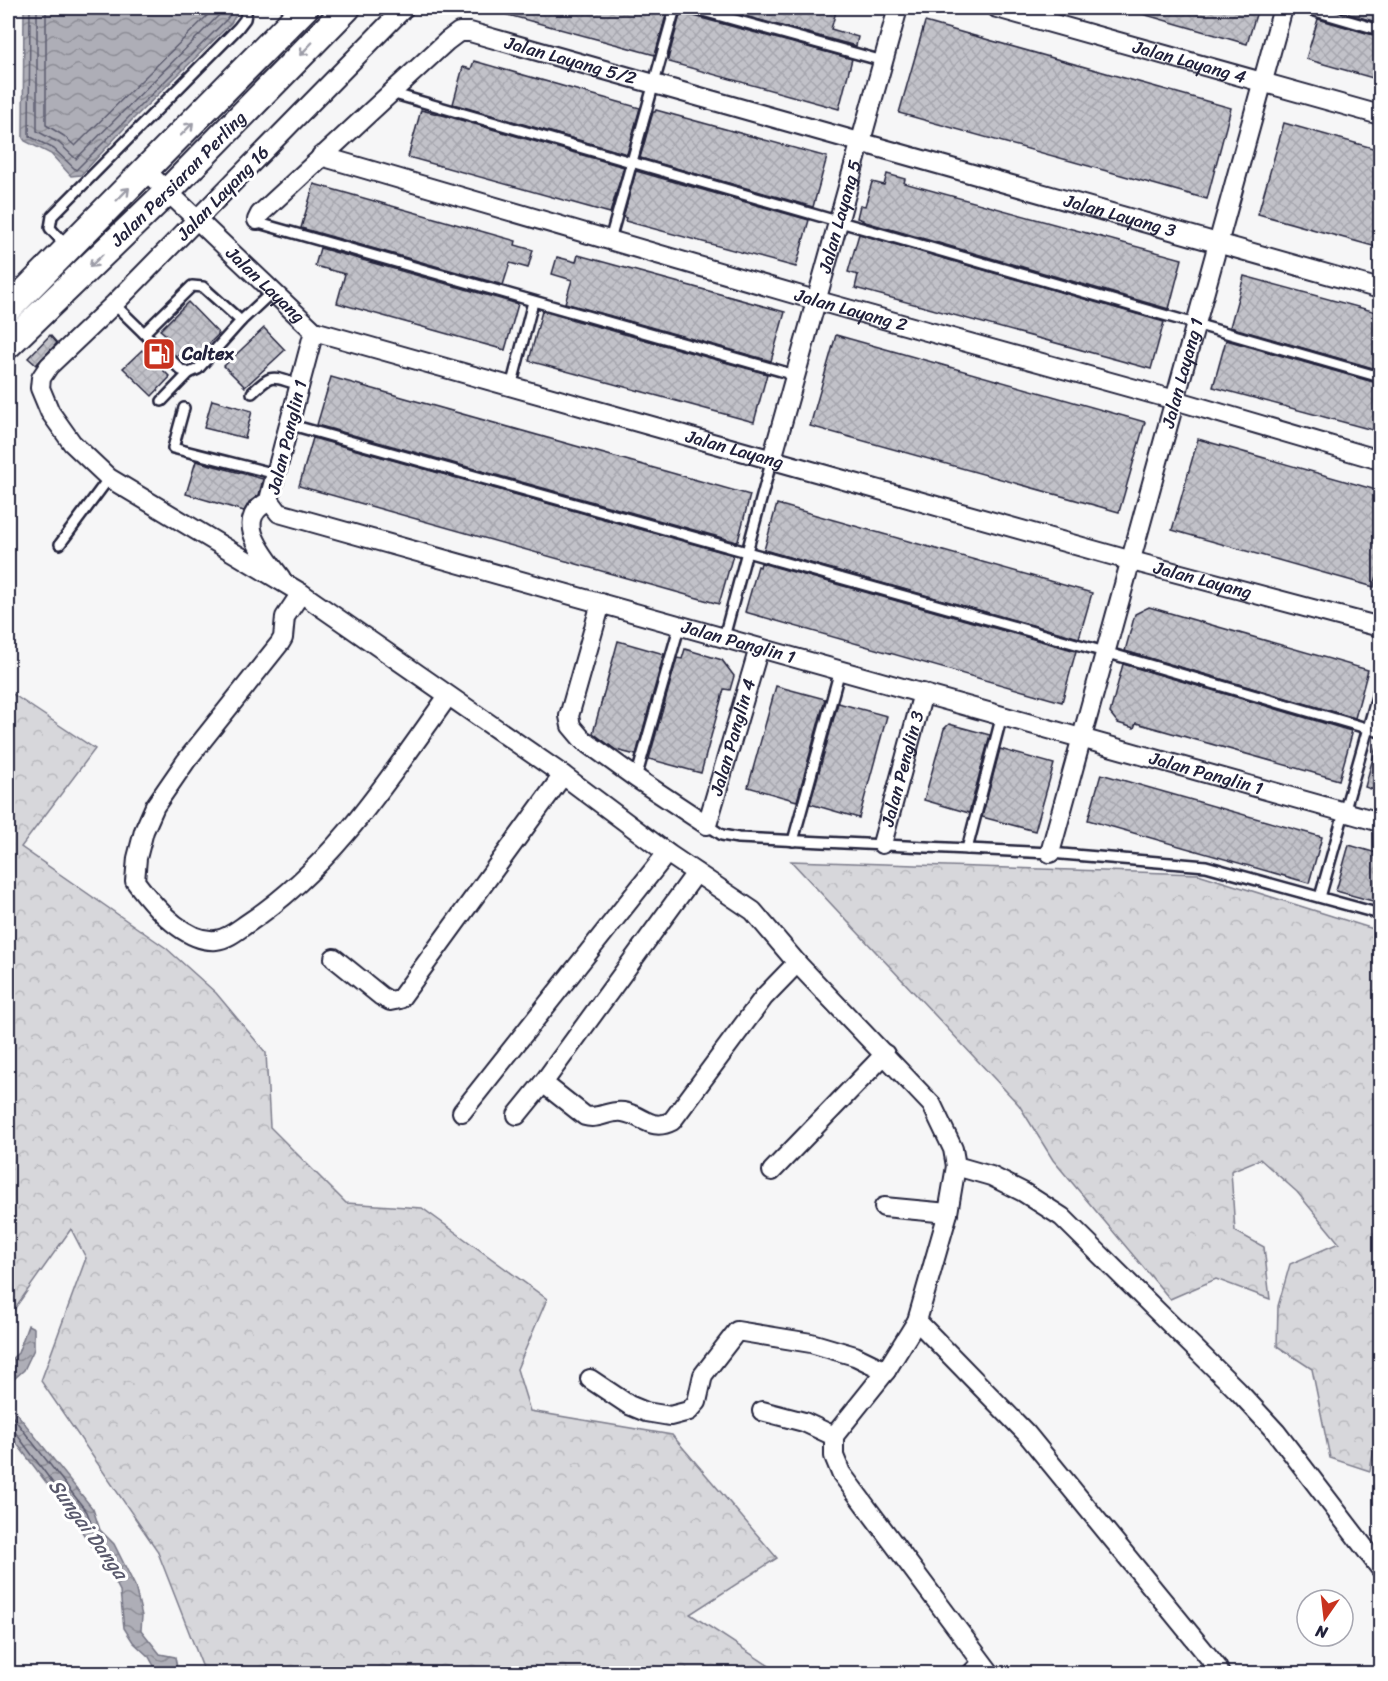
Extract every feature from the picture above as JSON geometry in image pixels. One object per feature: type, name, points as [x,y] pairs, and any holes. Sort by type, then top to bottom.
[{"type":"main road","name":"Jalan Persiaran Perling","points":[[8,309],[305,8]]},
{"type":"main road","name":"Jalan Persiaran Perling","points":[[8,345],[168,191],[347,8]]},
{"type":"street","name":"Jalan Layang 16","points":[[110,478],[72,442],[50,412],[40,388],[41,378],[49,366],[114,304],[404,8]]},
{"type":"street","name":"Jalan Layang 5","points":[[772,459],[898,8]]},
{"type":"street","name":"Jalan Layang 4","points":[[997,8],[1380,115]]},
{"type":"street","name":"Jalan Layang 1","points":[[1050,853],[1283,8]]},
{"type":"street","name":"Jalan Layang 5/2","points":[[257,220],[260,214],[321,156],[459,32],[470,32],[859,142]]},
{"type":"street","name":"Jalan Layang 3","points":[[859,142],[1380,289]]},
{"type":"street","name":"Jalan Layang 2","points":[[321,156],[815,300],[1176,400],[1380,460]]},
{"type":"street","name":"Jalan Layang","points":[[146,171],[314,331],[1132,561],[1380,627]]},
{"type":"street","name":"Jalan Panglin 1","points":[[314,331],[301,385],[288,424],[270,501],[279,513],[1380,822]]},
{"type":"street","points":[[110,478],[301,593],[563,774],[667,853],[753,910],[797,963],[932,1105],[953,1149],[956,1166],[948,1213],[917,1321],[886,1371],[834,1436],[834,1456],[841,1473],[992,1674]]},
{"type":"street","points":[[270,501],[256,511],[251,526],[252,533],[284,583]]},
{"type":"street","points":[[301,593],[285,617],[283,638],[280,643],[186,761],[155,806],[144,831],[137,858],[135,881],[153,905],[170,920],[191,934],[208,940],[219,940],[261,915],[314,870],[331,851],[390,777],[448,696]]},
{"type":"street","points":[[601,603],[569,716],[571,726],[582,739],[707,825]]},
{"type":"street","name":"Jalan Panglin 4","points":[[707,825],[759,648]]},
{"type":"street","name":"Jalan Penglin 3","points":[[882,844],[923,693]]},
{"type":"street","points":[[334,958],[381,996],[390,1001],[400,999],[563,774]]},
{"type":"street","points":[[462,1112],[667,853]]},
{"type":"street","points":[[517,1115],[543,1083],[696,873]]},
{"type":"street","points":[[543,1083],[585,1116],[593,1119],[614,1111],[630,1113],[662,1126],[672,1120],[764,997],[797,963]]},
{"type":"street","points":[[772,1171],[885,1054]]},
{"type":"street","points":[[956,1166],[991,1176],[1023,1192],[1062,1217],[1261,1415],[1380,1568]]},
{"type":"street","points":[[884,1206],[948,1213]]},
{"type":"street","points":[[917,1321],[1026,1433],[1217,1667],[1220,1674]]},
{"type":"street","points":[[591,1379],[629,1405],[646,1412],[670,1416],[689,1411],[697,1402],[703,1375],[737,1331],[811,1343],[855,1356],[886,1371]]},
{"type":"street","points":[[762,1411],[804,1422],[834,1436]]},
{"type":"lane","points":[[69,249],[50,228],[52,216],[238,28],[245,19],[247,8]]},
{"type":"lane","points":[[610,240],[675,8]]},
{"type":"lane","points":[[692,8],[883,61]]},
{"type":"lane","points":[[1305,8],[1380,30]]},
{"type":"lane","points":[[390,93],[1380,377]]},
{"type":"lane","points":[[257,220],[262,224],[795,375]]},
{"type":"lane","points":[[144,333],[192,286],[203,287],[241,321]]},
{"type":"lane","points":[[162,401],[189,373],[198,369],[241,321],[272,292]]},
{"type":"lane","points":[[511,387],[533,302]]},
{"type":"lane","points":[[114,304],[155,344]]},
{"type":"lane","points":[[172,361],[181,370],[189,373]]},
{"type":"lane","points":[[252,393],[271,377],[301,385]]},
{"type":"lane","points":[[183,408],[173,448],[276,474]]},
{"type":"lane","points":[[288,424],[1106,652],[1380,732]]},
{"type":"lane","points":[[724,637],[772,459]]},
{"type":"lane","points":[[60,544],[110,478]]},
{"type":"lane","points":[[636,778],[680,624]]},
{"type":"lane","points":[[793,841],[840,670]]},
{"type":"lane","points":[[1320,897],[1380,686]]},
{"type":"lane","points":[[967,849],[1002,715]]},
{"type":"lane","points":[[707,825],[722,835],[738,838],[1050,853],[1206,866],[1380,914]]},
{"type":"lane","points":[[965,1674],[981,1658]]},
{"type":"green space","points":[[8,691],[95,749],[21,847],[166,948],[216,993],[266,1053],[270,1127],[346,1203],[422,1208],[547,1299],[517,1369],[530,1411],[672,1435],[777,1558],[690,1614],[774,1669],[772,1673],[205,1673],[157,1550],[41,1381],[86,1258],[71,1229],[8,1318]]},
{"type":"green space","points":[[791,861],[1198,874],[1380,931],[1380,1415],[1370,1471],[1330,1458],[1312,1369],[1277,1346],[1278,1306],[1290,1264],[1339,1243],[1297,1192],[1260,1159],[1231,1171],[1235,1231],[1264,1247],[1270,1299],[1216,1279],[1170,1299],[1053,1160],[1019,1105]]},
{"type":"water","points":[[24,8],[240,8],[231,23],[131,121],[81,175],[71,176],[51,154],[23,138]]},
{"type":"water","points":[[28,1325],[34,1328],[34,1349],[24,1370],[14,1379],[8,1391],[8,1362],[18,1353]]},
{"type":"water","name":"Sungai Danga","points":[[8,1391],[10,1405],[93,1509],[100,1530],[114,1544],[135,1586],[142,1616],[141,1630],[160,1654],[175,1657],[178,1673],[158,1673],[149,1657],[133,1642],[124,1628],[120,1591],[110,1572],[8,1432]]},
{"type":"building","points":[[498,8],[668,8],[655,55],[497,12]]},
{"type":"building","points":[[682,8],[685,8],[690,15],[852,59],[839,109],[669,62]]},
{"type":"building","points":[[715,8],[837,8],[831,29],[858,37],[856,46]]},
{"type":"building","points":[[1132,8],[1258,8],[1247,44],[1132,11]]},
{"type":"building","points":[[1327,8],[1380,8],[1380,23]]},
{"type":"building","points":[[1318,19],[1380,37],[1380,80],[1306,59]]},
{"type":"building","points":[[925,22],[1231,108],[1207,199],[899,113]]},
{"type":"building","points":[[474,61],[640,108],[627,154],[453,104],[463,67],[471,69]]},
{"type":"building","points":[[421,110],[624,167],[610,213],[408,157]]},
{"type":"building","points":[[656,110],[827,157],[813,207],[640,158],[653,112]]},
{"type":"building","points":[[1284,123],[1380,150],[1380,248],[1258,214]]},
{"type":"building","points":[[636,171],[809,220],[796,267],[625,221],[626,218],[623,217]]},
{"type":"building","points":[[887,174],[905,179],[904,183],[1182,259],[1169,309],[857,218],[860,205],[865,206],[872,182],[884,185]]},
{"type":"building","points":[[314,184],[516,241],[515,245],[533,250],[528,268],[510,263],[503,285],[301,228]]},
{"type":"building","points":[[859,234],[1164,322],[1151,369],[855,288],[858,275],[848,272]]},
{"type":"building","points":[[320,248],[518,304],[505,350],[337,303],[345,274],[315,266]]},
{"type":"building","points":[[578,255],[785,312],[771,361],[565,303],[572,280],[552,274],[557,257],[576,262]]},
{"type":"building","points":[[1244,276],[1380,313],[1380,370],[1230,327]]},
{"type":"building","points":[[188,302],[219,334],[192,361],[182,351],[177,356],[173,354],[168,356],[165,360],[167,366],[163,370],[170,377],[152,396],[123,368],[142,350],[146,354],[151,349],[159,349],[162,345],[160,340],[165,334],[160,330]]},
{"type":"building","points":[[542,311],[767,374],[754,422],[529,361]]},
{"type":"building","points":[[264,328],[285,350],[245,387],[224,366]]},
{"type":"building","points":[[50,335],[57,343],[36,365],[28,358]]},
{"type":"building","points":[[836,335],[1145,422],[1119,512],[810,426]]},
{"type":"building","points":[[1226,340],[1380,384],[1380,432],[1213,387]]},
{"type":"building","points":[[331,377],[750,495],[738,541],[317,425]]},
{"type":"building","points":[[212,400],[252,411],[245,438],[204,428]]},
{"type":"building","points":[[313,438],[733,555],[719,604],[299,486]]},
{"type":"building","points":[[1198,439],[1380,491],[1380,564],[1374,587],[1172,530]]},
{"type":"building","points":[[196,461],[263,479],[259,495],[249,502],[244,511],[186,494]]},
{"type":"building","points":[[777,504],[1092,593],[1079,638],[764,550]]},
{"type":"building","points":[[761,563],[1076,651],[1062,702],[745,612],[758,566],[760,567]]},
{"type":"building","points":[[1149,607],[1368,670],[1355,718],[1125,651],[1135,614]]},
{"type":"building","points":[[618,641],[664,654],[636,755],[616,750],[593,733]]},
{"type":"building","points":[[685,649],[722,660],[734,676],[730,690],[724,689],[701,773],[649,759],[677,658],[682,659]]},
{"type":"building","points":[[1123,664],[1351,731],[1339,780],[1136,723],[1134,728],[1118,723],[1110,713]]},
{"type":"building","points":[[776,686],[825,699],[797,801],[748,787]]},
{"type":"building","points":[[838,703],[887,716],[859,818],[810,804]]},
{"type":"building","points":[[949,724],[990,735],[969,813],[924,800],[944,729]]},
{"type":"building","points":[[1376,747],[1380,747],[1380,792],[1365,787]]},
{"type":"building","points":[[1000,749],[1054,764],[1035,831],[982,817]]},
{"type":"building","points":[[1101,774],[1322,837],[1309,883],[1088,820]]},
{"type":"building","points":[[1349,845],[1380,854],[1380,903],[1336,891]]},
{"type":"place","name":"Caltex","points":[[159,354]]}]
